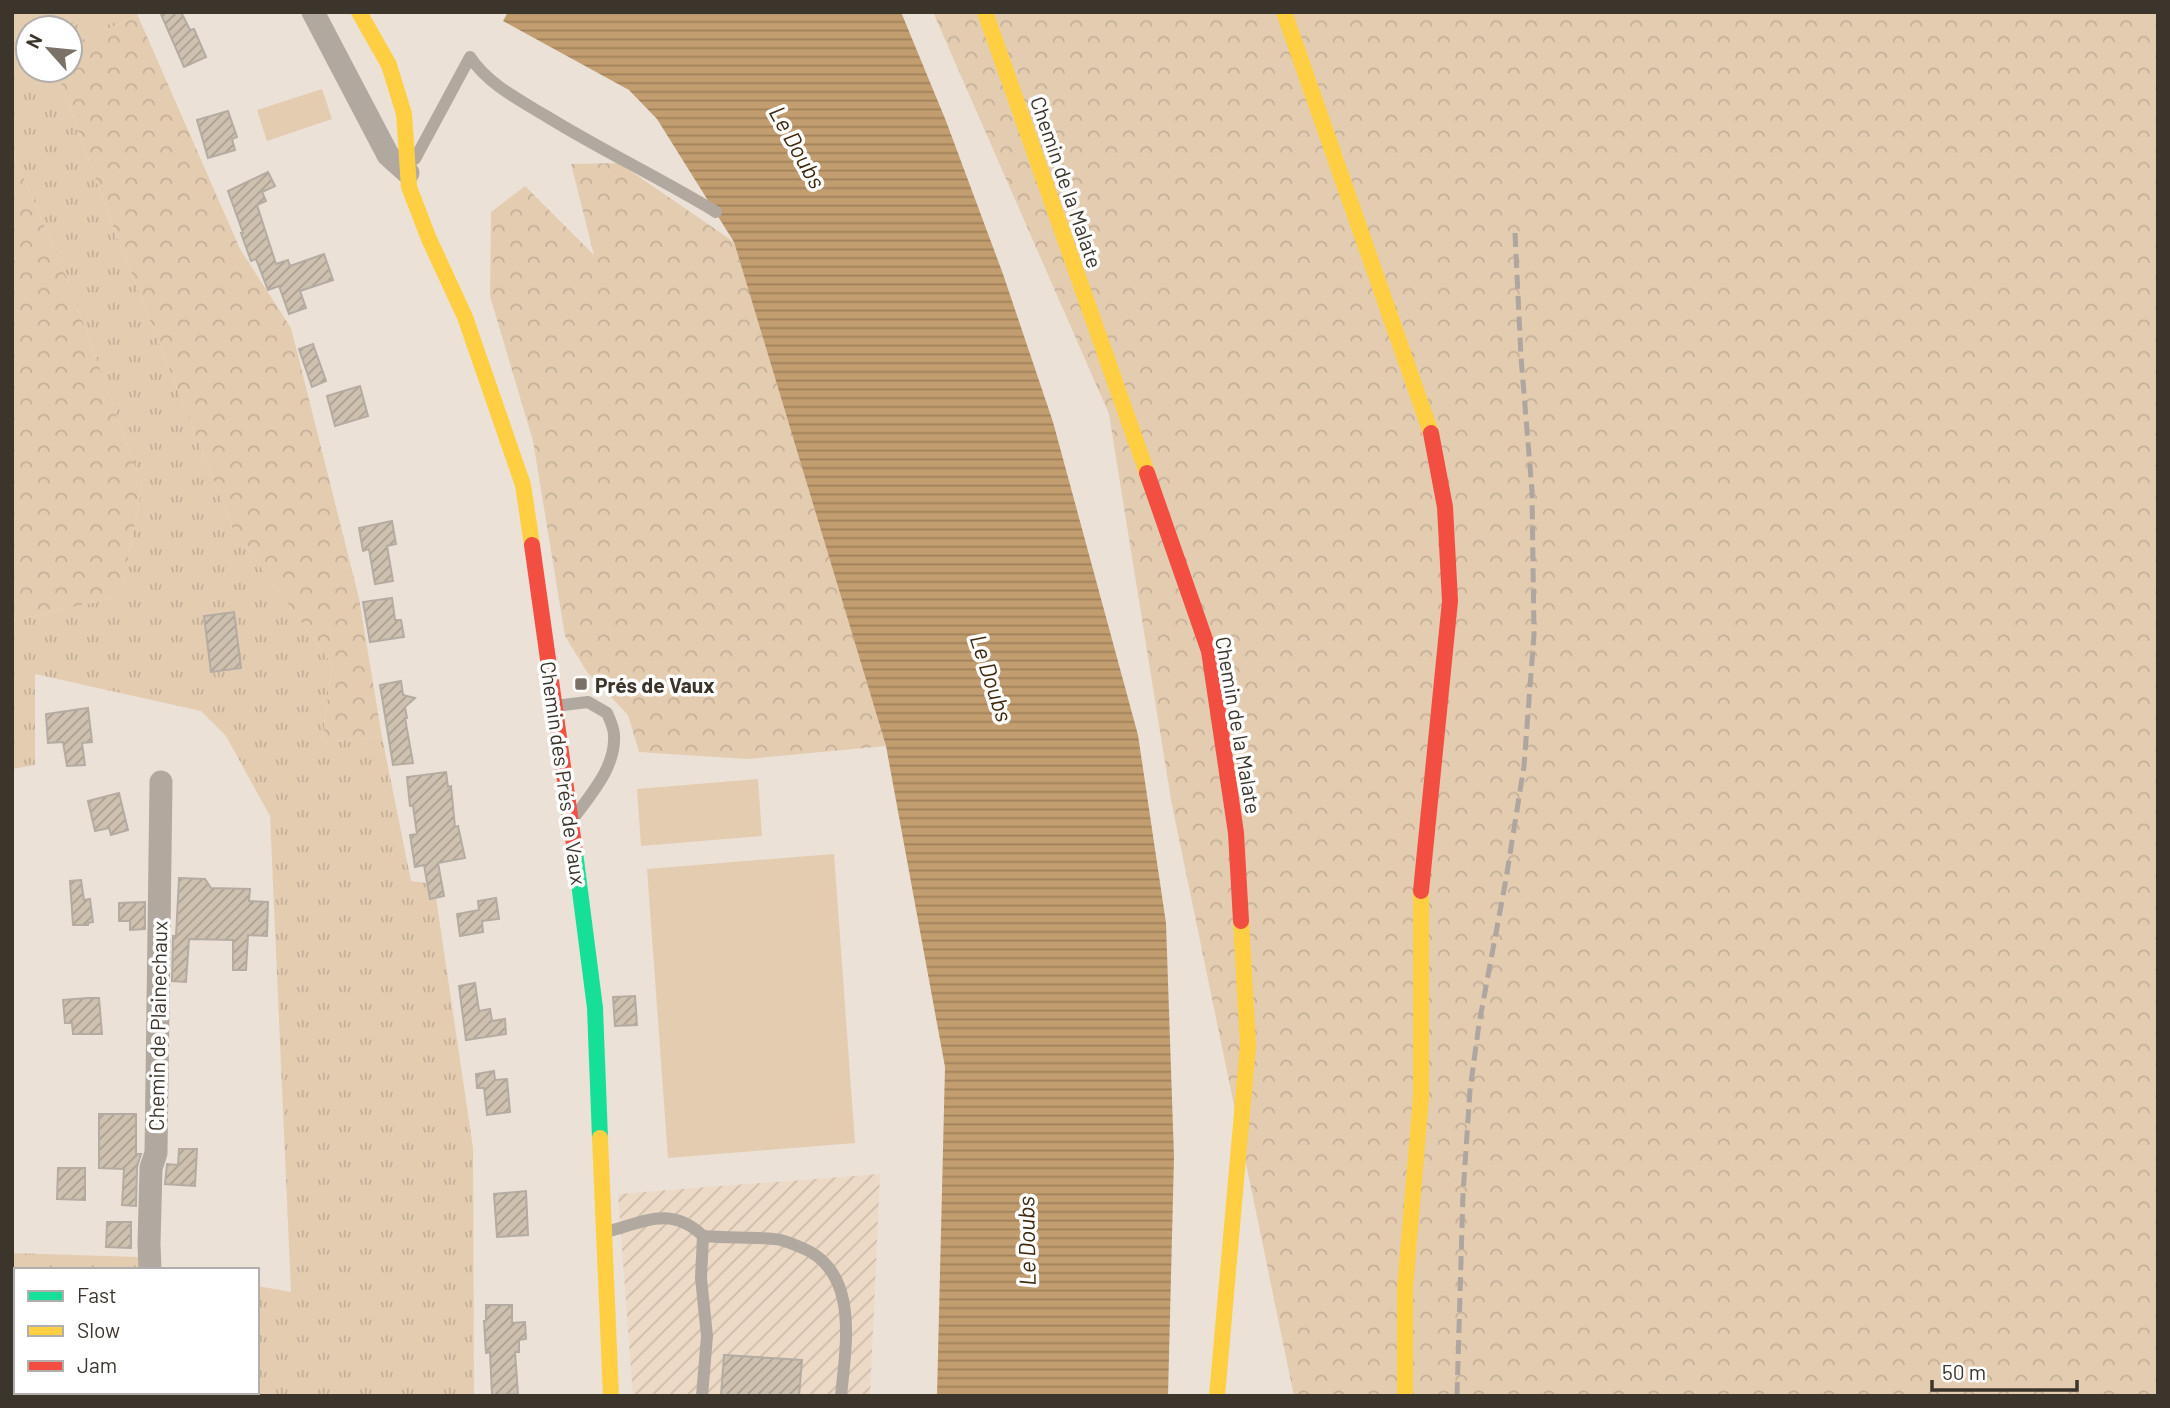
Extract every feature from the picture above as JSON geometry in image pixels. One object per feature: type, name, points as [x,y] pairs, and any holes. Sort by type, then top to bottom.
[{"type":"street","name":"Chemin des Prés de Vaux","points":[[313,12],[388,155],[408,173]]},
{"type":"street","name":"Chemin des Prés de Vaux","points":[[359,12],[389,65],[404,114],[410,187],[429,239],[465,317],[523,485],[595,1008],[611,1396]]},
{"type":"street","name":"Chemin de la Malate","points":[[985,12],[1209,651],[1236,833],[1248,1045],[1217,1396]]},
{"type":"street","points":[[1284,12],[1430,430],[1445,507],[1450,601],[1423,860],[1420,921],[1421,1097],[1405,1288],[1405,1396]]},
{"type":"street","name":"Chemin de Plainechaux","points":[[150,1268],[151,1168],[156,1153],[161,782]]},
{"type":"lane","points":[[408,173],[470,57],[479,70],[508,93],[588,142],[667,182],[716,212]]},
{"type":"lane","points":[[554,706],[588,702],[607,713],[614,733],[612,756],[597,786],[570,822]]},
{"type":"lane","points":[[603,1233],[665,1216],[691,1224],[703,1236],[776,1238],[812,1252],[832,1269],[845,1300],[846,1346],[841,1396]]},
{"type":"lane","points":[[702,1396],[707,1336],[701,1278],[703,1236]]},
{"type":"shaded area","points":[[880,1174],[870,1396],[633,1396],[618,1194]]},
{"type":"green space","points":[[12,12],[137,12],[138,16],[84,39],[84,14],[14,14],[14,84],[61,84],[115,232],[233,529],[332,664],[322,742],[382,737],[411,881],[434,884],[473,1148],[474,1396],[226,1396],[259,1394],[259,1286],[291,1292],[270,816],[226,736],[201,711],[35,674],[35,765],[12,769],[12,621],[121,596],[142,485],[66,276],[12,151]]},
{"type":"green space","points":[[933,12],[2158,12],[2158,1396],[1294,1396],[1171,800],[1109,414]]},
{"type":"green space","points":[[138,16],[240,249],[291,328],[359,598],[382,737],[322,742],[332,664],[233,529],[115,232],[61,84],[84,84],[84,39]]},
{"type":"green space","points":[[322,89],[332,119],[267,141],[257,110]]},
{"type":"green space","points":[[12,151],[66,276],[142,485],[121,596],[12,621]]},
{"type":"green space","points":[[619,163],[734,242],[886,746],[747,759],[639,752],[628,715],[587,672],[565,636],[533,441],[490,296],[491,212],[525,186],[594,255],[571,164]]},
{"type":"green space","points":[[758,779],[762,836],[641,846],[637,789]]},
{"type":"green space","points":[[834,854],[855,1143],[668,1158],[647,869]]},
{"type":"green space","points":[[12,1253],[139,1257],[139,1268],[14,1268],[12,1363]]},
{"type":"water","name":"Le Doubs","points":[[508,12],[901,12],[946,121],[1003,274],[1053,422],[1138,735],[1166,923],[1174,1157],[1168,1396],[937,1396],[945,1067],[886,746],[734,242],[657,119],[629,90],[503,21]]},
{"type":"building","points":[[160,12],[181,12],[190,30],[194,29],[206,57],[184,67]]},
{"type":"building","points":[[228,111],[237,137],[232,139],[235,150],[208,158],[197,120]]},
{"type":"building","points":[[268,172],[275,186],[262,192],[266,201],[257,205],[276,264],[288,260],[290,266],[324,254],[333,280],[300,291],[306,308],[289,314],[279,286],[268,290],[256,259],[251,261],[228,191]]},
{"type":"building","points":[[313,344],[326,381],[312,387],[299,349]]},
{"type":"building","points":[[360,386],[368,416],[335,426],[327,396]]},
{"type":"building","points":[[392,521],[396,544],[387,546],[393,581],[375,584],[369,549],[363,551],[359,528]]},
{"type":"building","points":[[392,598],[395,620],[401,620],[404,637],[370,642],[363,602]]},
{"type":"building","points":[[234,612],[241,668],[211,672],[204,616]]},
{"type":"building","points":[[401,681],[403,695],[415,698],[405,707],[413,763],[393,765],[380,685]]},
{"type":"building","points":[[88,708],[92,742],[82,743],[85,765],[67,766],[63,742],[48,743],[46,714]]},
{"type":"building","points":[[446,772],[448,787],[451,786],[455,827],[458,826],[465,858],[438,863],[444,896],[430,899],[424,865],[415,867],[410,835],[417,834],[407,777]]},
{"type":"building","points":[[119,793],[128,830],[111,835],[109,828],[95,831],[88,801]]},
{"type":"building","points":[[179,878],[205,879],[211,888],[250,889],[249,901],[268,902],[267,936],[248,935],[246,970],[233,970],[233,940],[189,939],[186,982],[172,981]]},
{"type":"building","points":[[81,880],[84,900],[90,899],[93,922],[88,925],[73,925],[70,881]]},
{"type":"building","points":[[496,898],[499,919],[482,921],[483,932],[460,936],[457,914],[479,910],[478,901]]},
{"type":"building","points":[[145,902],[145,929],[130,930],[130,921],[119,921],[119,903]]},
{"type":"building","points":[[475,983],[479,1011],[490,1009],[492,1021],[505,1019],[506,1034],[466,1040],[459,986]]},
{"type":"building","points":[[635,996],[637,1025],[615,1026],[613,997]]},
{"type":"building","points":[[99,998],[102,1034],[73,1034],[72,1023],[65,1023],[63,1000]]},
{"type":"building","points":[[494,1071],[495,1080],[507,1079],[510,1112],[487,1115],[484,1088],[477,1088],[476,1074]]},
{"type":"building","points":[[99,1114],[136,1114],[136,1154],[141,1154],[137,1167],[136,1206],[122,1205],[124,1169],[99,1168]]},
{"type":"building","points":[[179,1149],[197,1149],[195,1186],[165,1184],[167,1164],[178,1165]]},
{"type":"building","points":[[58,1168],[85,1168],[85,1200],[57,1199]]},
{"type":"building","points":[[526,1191],[528,1235],[497,1237],[494,1194]]},
{"type":"building","points":[[107,1222],[131,1222],[131,1248],[106,1247]]},
{"type":"building","points":[[486,1305],[512,1305],[512,1323],[525,1322],[526,1339],[519,1340],[519,1352],[515,1352],[518,1394],[492,1395],[490,1352],[486,1353]]},
{"type":"building","points":[[724,1355],[802,1360],[799,1396],[721,1396]]},
{"type":"railway","points":[[1457,1396],[1463,1194],[1470,1090],[1524,766],[1534,634],[1532,491],[1521,357],[1515,233]]},
{"type":"traffic: fast","points":[[575,852],[595,1008],[600,1138]]},
{"type":"traffic: slow","points":[[359,12],[389,65],[404,114],[409,187],[429,239],[465,317],[523,485],[532,545]]},
{"type":"traffic: slow","points":[[985,12],[1147,473]]},
{"type":"traffic: slow","points":[[1284,12],[1431,433]]},
{"type":"traffic: slow","points":[[1405,1396],[1405,1288],[1421,1097],[1421,891]]},
{"type":"traffic: slow","points":[[1217,1396],[1248,1045],[1241,921]]},
{"type":"traffic: slow","points":[[600,1138],[611,1396]]},
{"type":"traffic: jam","points":[[1421,891],[1450,601],[1445,507],[1431,433]]},
{"type":"traffic: jam","points":[[1147,473],[1209,651],[1236,833],[1241,921]]},
{"type":"traffic: jam","points":[[532,545],[575,852]]},
{"type":"place","name":"Prés de Vaux","points":[[581,684]]}]
